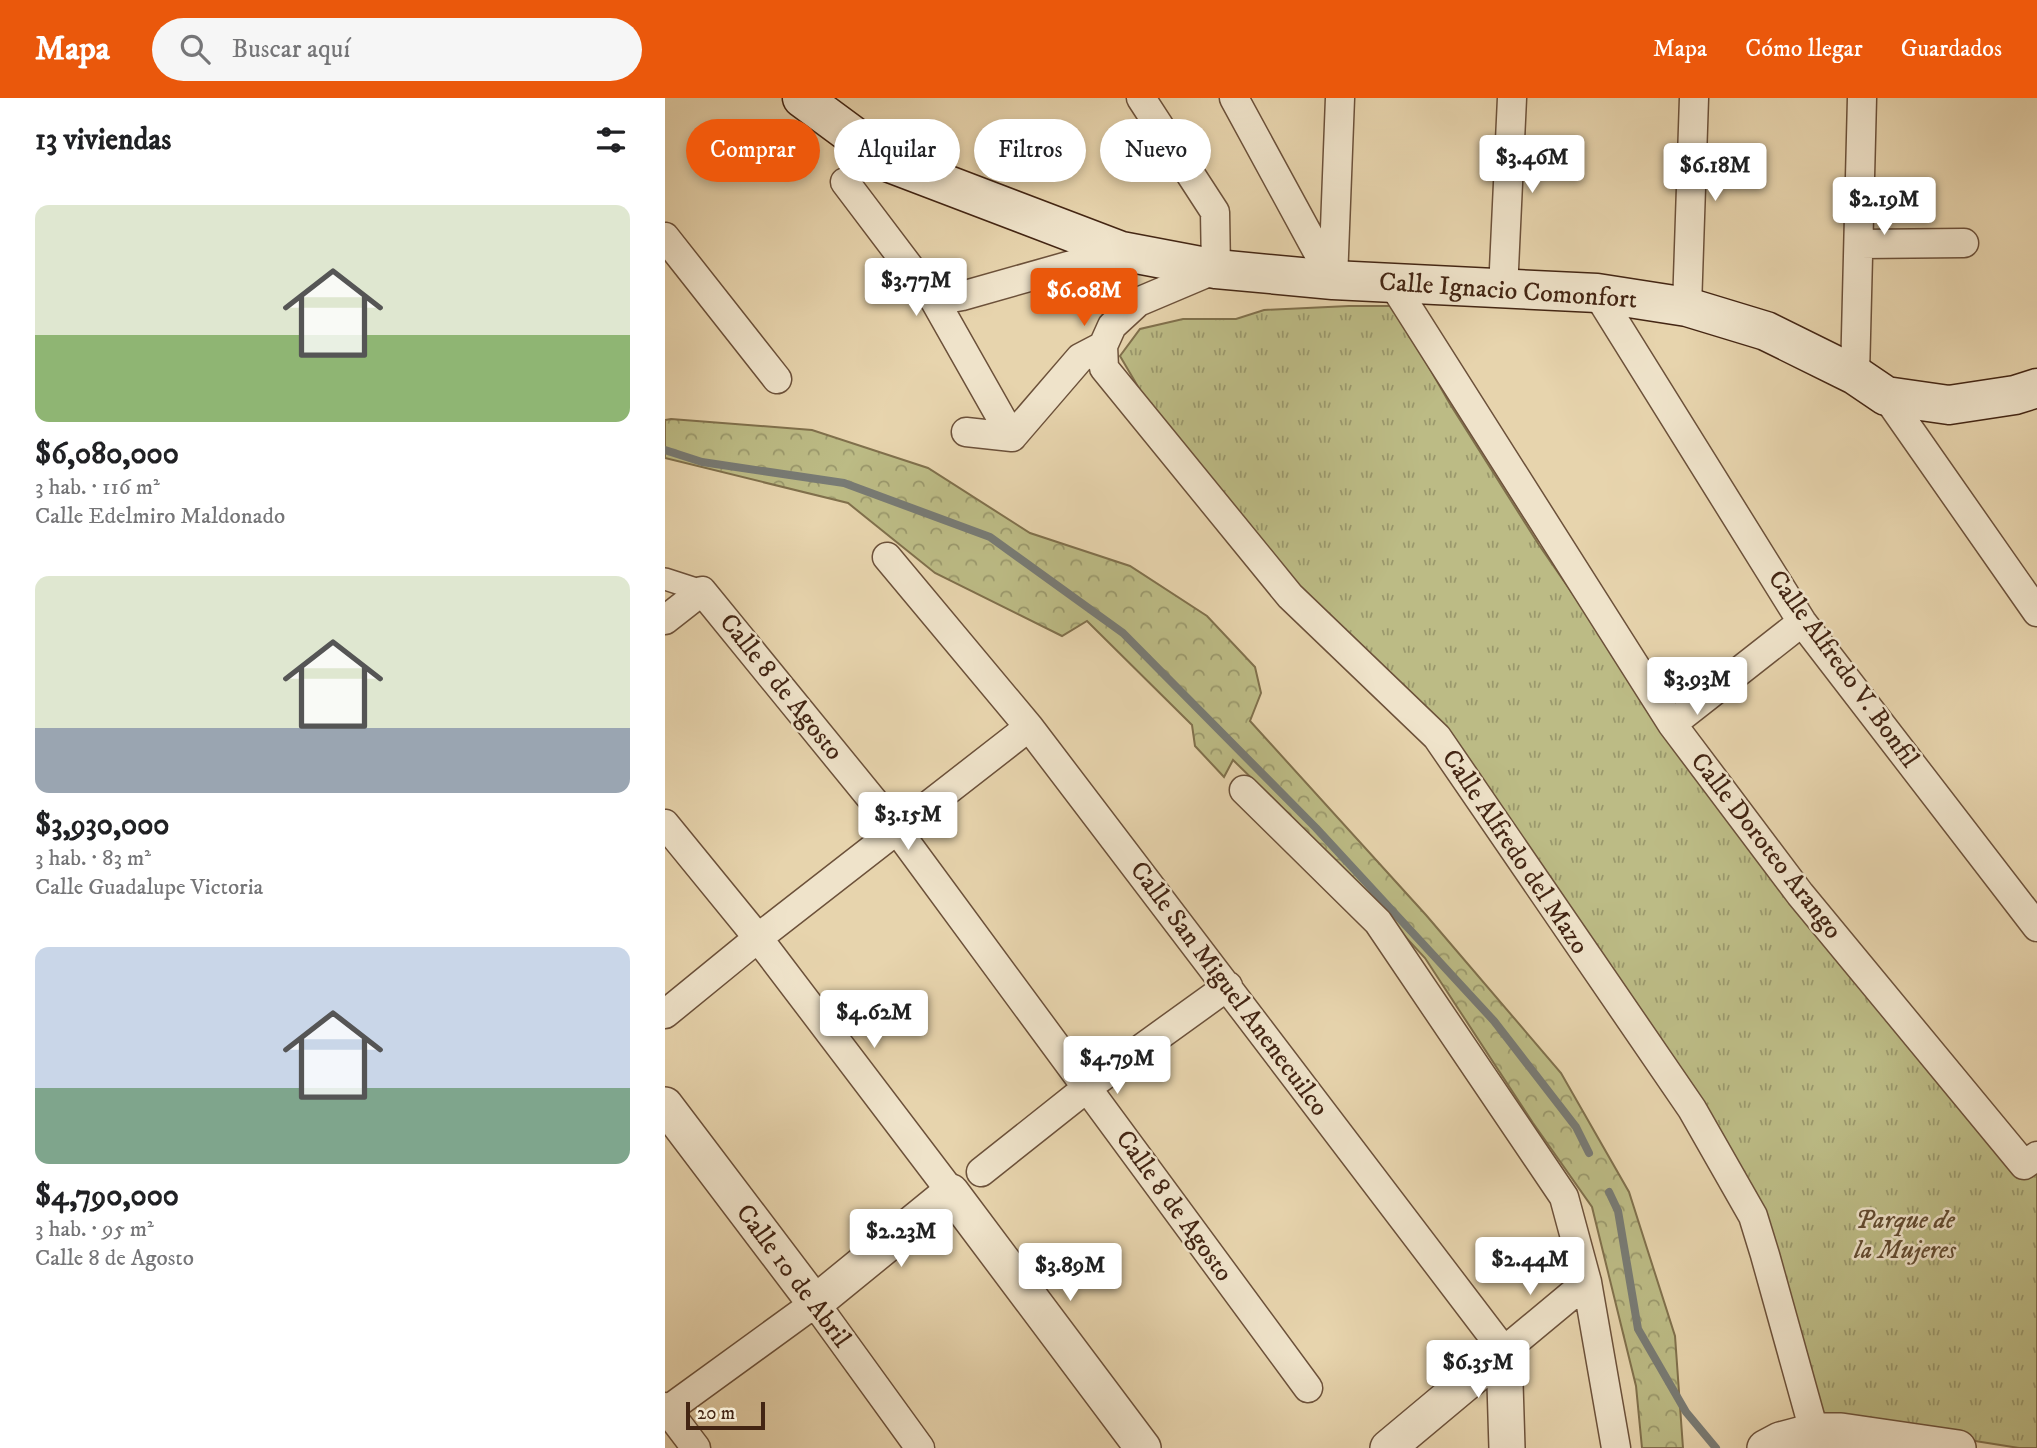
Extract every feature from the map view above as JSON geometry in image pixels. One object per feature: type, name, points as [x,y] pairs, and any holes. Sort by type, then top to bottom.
[{"type":"main road","name":"Calle Ignacio Comonfort","points":[[802,98],[890,163],[1121,251],[1216,269],[1332,280],[1597,293],[1687,307],[1766,331],[1855,375],[1886,396],[1949,405],[2015,395],[2037,388]]},
{"type":"street","points":[[1013,437],[1080,358],[1103,346],[1112,326],[1138,303],[1216,269],[1215,212],[1142,98]]},
{"type":"street","points":[[1234,98],[1332,280]]},
{"type":"street","points":[[1332,280],[1340,98]]},
{"type":"street","points":[[1503,290],[1511,98]]},
{"type":"street","points":[[1687,307],[1694,98]]},
{"type":"street","points":[[1855,375],[1863,98]]},
{"type":"street","points":[[845,182],[935,301],[1013,437]]},
{"type":"street","points":[[665,237],[777,379]]},
{"type":"street","points":[[1860,244],[1964,243]]},
{"type":"street","points":[[935,301],[962,296],[1121,251]]},
{"type":"street","name":"Calle Doroteo Arango","points":[[1391,281],[1672,724],[1800,894],[2024,1165],[2037,1156]]},
{"type":"street","name":"Calle Alfredo V. Bonfil","points":[[1597,293],[1802,622],[2037,927]]},
{"type":"street","name":"Calle Alfredo del Mazo","points":[[1103,346],[1104,368],[1290,596],[1437,737],[1692,1109],[1753,1216],[1814,1430]]},
{"type":"street","points":[[1886,396],[2037,612]]},
{"type":"street","points":[[965,432],[1013,437]]},
{"type":"street","name":"Calle San Miguel Anenecuilco","points":[[887,557],[1029,727],[1504,1350]]},
{"type":"street","name":"Calle 8 de Agosto","points":[[665,579],[702,592],[897,830],[1307,1388]]},
{"type":"street","points":[[665,620],[702,592]]},
{"type":"street","points":[[1672,724],[1802,622]]},
{"type":"street","points":[[665,1014],[1029,727]]},
{"type":"street","points":[[1244,790],[1378,922],[1564,1197],[1587,1282],[1616,1448]]},
{"type":"street","points":[[665,824],[758,938],[1143,1448]]},
{"type":"street","points":[[981,1171],[1087,1087],[1228,986]]},
{"type":"street","name":"Calle 10 de Abril","points":[[665,1105],[815,1303],[919,1448]]},
{"type":"street","points":[[696,1448],[666,1409],[815,1303],[951,1192]]},
{"type":"street","points":[[1388,1448],[1587,1282]]},
{"type":"street","points":[[1504,1350],[1507,1448]]},
{"type":"street","points":[[1765,1448],[1780,1440],[1814,1430],[1841,1431],[1958,1448]]},
{"type":"green space","name":"Parque de la Mujeres","points":[[1394,306],[1450,404],[1539,545],[1693,768],[2037,1170],[2037,1448],[2019,1448],[1825,1417],[1765,1232],[1532,869],[1164,431],[1120,356],[1140,329],[1183,319],[1236,319],[1264,310]]},
{"type":"green space","points":[[665,420],[812,430],[928,468],[1030,533],[1130,566],[1207,616],[1255,667],[1261,693],[1250,721],[1426,915],[1561,1073],[1629,1192],[1675,1336],[1683,1448],[1642,1448],[1636,1386],[1592,1207],[1533,1123],[1425,958],[1331,856],[1233,760],[1224,777],[1195,746],[1192,725],[1087,621],[1062,636],[935,573],[848,503],[665,458]]},
{"type":"waterway","points":[[665,450],[702,462],[844,483],[990,537],[1123,633],[1316,828],[1494,1021],[1576,1127],[1589,1153]]},
{"type":"waterway","points":[[1609,1192],[1618,1211],[1638,1329],[1686,1412],[1716,1448]]}]
